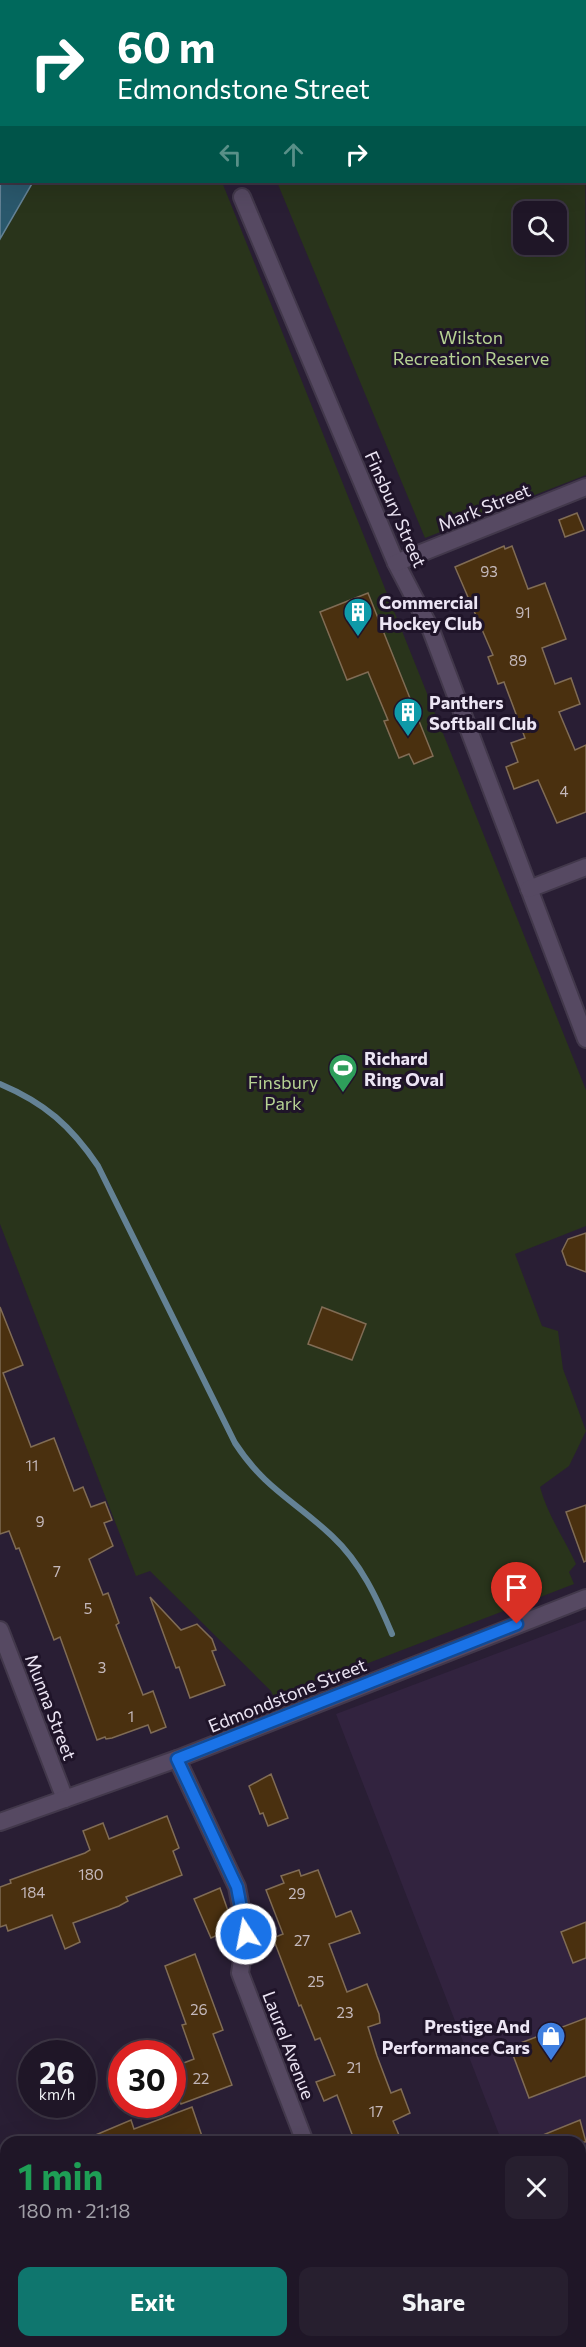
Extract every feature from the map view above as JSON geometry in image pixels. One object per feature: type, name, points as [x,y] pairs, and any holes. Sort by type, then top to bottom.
[{"type":"street","name":"Finsbury Street","points":[[242,197],[396,563],[431,630],[586,1039]]},
{"type":"street","name":"Mark Street","points":[[396,563],[586,488]]},
{"type":"street","points":[[529,889],[586,867]]},
{"type":"street","name":"Edmondstone Street","points":[[0,1822],[177,1759],[586,1598]]},
{"type":"street","name":"Munna Street","points":[[0,1630],[65,1799]]},
{"type":"street","name":"Laurel Avenue","points":[[177,1759],[237,1887],[246,1934],[240,1973],[303,2136]]},
{"type":"shaded area","points":[[586,1620],[586,2136],[500,2136],[336,1714]]},
{"type":"green space","name":"Finsbury Park","points":[[32,183],[222,183],[586,1090],[586,1226],[515,1254],[542,1326],[558,1331],[563,1369],[586,1431],[569,1466],[540,1487],[551,1516],[576,1564],[569,1572],[574,1584],[275,1699],[271,1691],[150,1571],[136,1576],[0,1224],[0,239]]},
{"type":"green space","name":"Wilston Recreation Reserve","points":[[277,183],[585,183],[586,475],[425,538]]},
{"type":"water","points":[[0,183],[32,183],[0,239]]},
{"type":"building","points":[[577,513],[584,530],[565,537],[559,520]]},
{"type":"building","points":[[504,546],[505,549],[512,546],[528,589],[545,583],[566,639],[542,648],[555,684],[571,678],[580,704],[559,712],[575,750],[586,745],[586,812],[557,823],[538,780],[514,789],[506,767],[518,762],[511,743],[525,738],[504,682],[498,684],[488,657],[493,655],[455,567]]},
{"type":"building","points":[[368,593],[433,756],[414,764],[409,754],[399,758],[384,721],[388,720],[368,672],[347,680],[320,612]]},
{"type":"building","points":[[586,1233],[586,1272],[567,1265],[562,1251],[568,1239]]},
{"type":"building","points":[[0,1307],[23,1365],[3,1373],[31,1447],[54,1438],[74,1491],[83,1487],[91,1507],[105,1502],[112,1520],[104,1523],[113,1546],[89,1559],[103,1595],[108,1593],[119,1623],[116,1625],[143,1695],[153,1691],[166,1727],[151,1733],[148,1725],[112,1738],[106,1739],[105,1737],[97,1740],[60,1637],[54,1640],[19,1548],[16,1549],[9,1531],[0,1534]]},
{"type":"building","points":[[322,1307],[366,1324],[352,1360],[308,1344]]},
{"type":"building","points":[[586,1505],[586,1561],[584,1562],[566,1512]]},
{"type":"building","points":[[150,1597],[181,1630],[197,1624],[212,1639],[216,1650],[212,1651],[225,1685],[190,1698],[179,1667],[176,1668]]},
{"type":"building","points":[[271,1774],[288,1818],[268,1826],[263,1813],[260,1814],[249,1786]]},
{"type":"building","points":[[167,1816],[179,1848],[173,1851],[182,1875],[126,1897],[128,1901],[119,1906],[73,1923],[80,1942],[65,1949],[52,1915],[8,1931],[6,1925],[0,1927],[0,1887],[11,1883],[10,1880],[90,1850],[83,1831],[103,1823],[109,1839]]},
{"type":"building","points":[[299,1870],[301,1876],[318,1870],[336,1917],[351,1911],[360,1933],[329,1944],[347,1992],[367,1984],[379,2014],[380,2023],[368,2027],[377,2056],[391,2093],[401,2089],[410,2113],[393,2121],[399,2136],[353,2136],[337,2095],[324,2101],[316,2082],[335,2075],[320,2038],[315,2040],[301,2005],[299,2006],[273,1938],[283,1934],[266,1890],[284,1883],[281,1876]]},
{"type":"building","points":[[220,1888],[234,1928],[211,1938],[194,1899]]},
{"type":"building","points":[[586,1922],[586,1958],[573,1963],[561,1932]]},
{"type":"building","points":[[195,1954],[223,2030],[213,2034],[232,2085],[186,2102],[186,2062],[194,2059],[182,2025],[186,2024],[165,1966]]},
{"type":"building","name":"Prestige And Performance Cars","points":[[586,2018],[586,2076],[529,2098],[510,2047]]},
{"type":"building","points":[[192,2107],[202,2136],[93,2136],[131,2120],[134,2129],[163,2118],[186,2118],[186,2109]]},
{"type":"building","points":[[580,2120],[584,2136],[540,2136]]},
{"type":"waterway","points":[[0,1084],[30,1099],[56,1117],[78,1139],[98,1166],[235,1443],[257,1472],[332,1536],[352,1558],[374,1594],[392,1634]]},
{"type":"place","name":"Commercial Hockey Club","points":[[358,638]]},
{"type":"place","name":"Panthers Softball Club","points":[[408,738]]},
{"type":"place","name":"Richard Ring Oval","points":[[343,1094]]},
{"type":"place","name":"Prestige And Performance Cars","points":[[551,2062]]},
{"type":"route","points":[[246,1934],[237,1887],[177,1759],[517,1624]]}]
